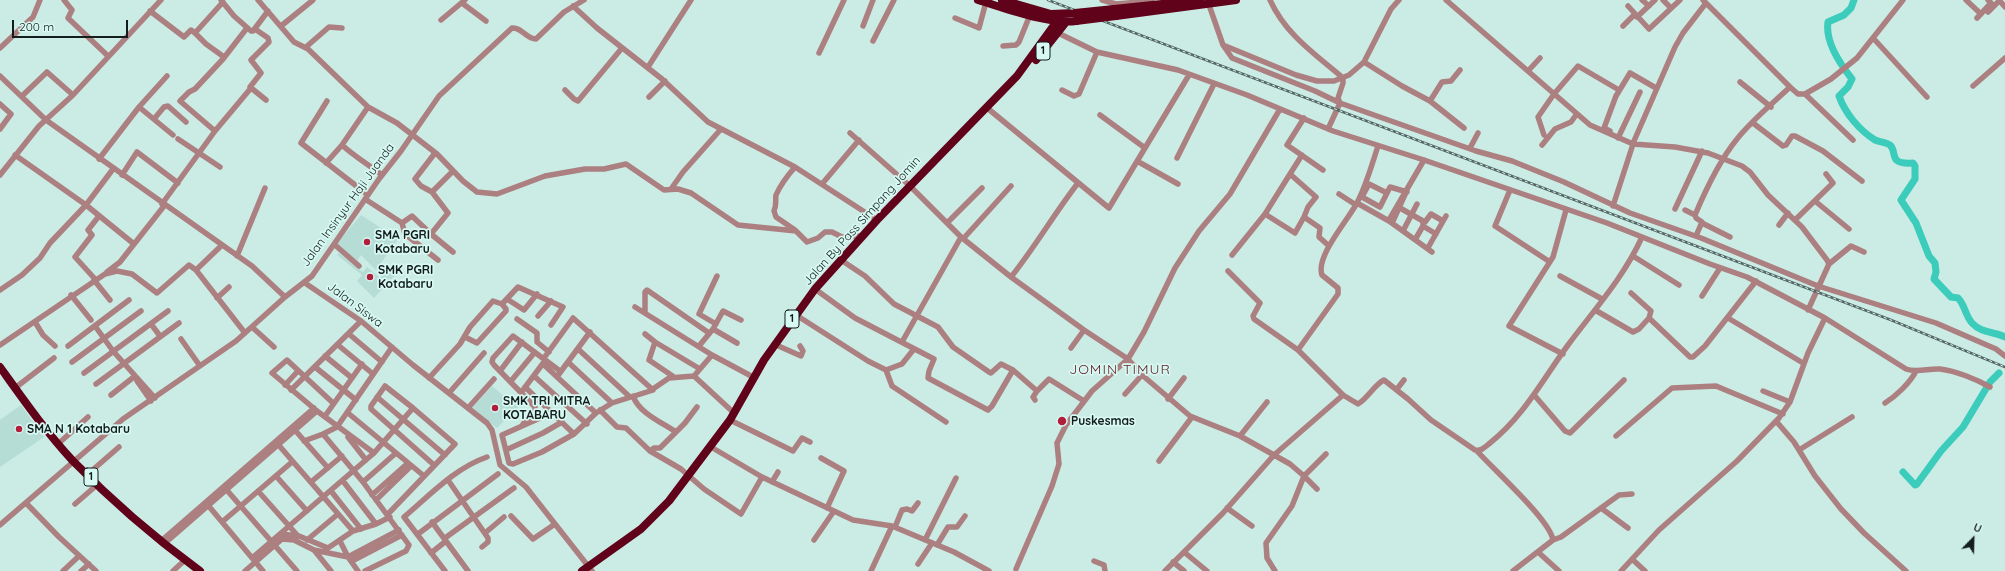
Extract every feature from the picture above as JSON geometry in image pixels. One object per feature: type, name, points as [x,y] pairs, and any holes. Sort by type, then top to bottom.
[{"type":"highway","points":[[1002,0],[1051,14],[1075,17],[1200,0]]},
{"type":"highway","points":[[1189,2],[1236,0]]},
{"type":"highway","points":[[982,1],[1057,21],[1066,22],[1075,17]]},
{"type":"highway","points":[[1042,43],[1047,28],[1046,19]]},
{"type":"highway","name":"Jalan By Pass Simpang Jomin","points":[[1017,76],[1032,65],[1055,31],[1057,21]]},
{"type":"highway","name":"Jalan By Pass Simpang Jomin","points":[[588,570],[647,524],[689,476],[732,417],[753,377],[774,344],[815,290],[876,220],[1017,76],[1042,43],[1066,22]]},
{"type":"highway","name":"1","points":[[0,367],[58,444],[74,462],[124,509],[200,571]]},
{"type":"street","points":[[0,48],[33,17],[40,0]]},
{"type":"street","points":[[64,0],[72,10],[68,18],[108,56]]},
{"type":"street","points":[[0,175],[46,120],[72,95],[161,0]]},
{"type":"street","points":[[258,0],[296,43],[306,47],[368,107],[397,123],[435,153],[476,192],[497,194],[532,179],[585,169],[612,168],[622,164],[631,166],[660,188],[667,191],[672,189],[691,193],[738,225],[796,231]]},
{"type":"street","points":[[281,26],[313,0]]},
{"type":"street","points":[[584,0],[573,6],[622,48],[665,81],[701,116],[721,129],[795,167],[876,220]]},
{"type":"street","points":[[648,67],[691,0]]},
{"type":"street","points":[[819,53],[844,0]]},
{"type":"street","points":[[863,26],[874,0]]},
{"type":"street","points":[[873,41],[894,0]]},
{"type":"street","points":[[1102,0],[1116,4],[1166,0]]},
{"type":"street","points":[[1270,0],[1278,15],[1294,36],[1317,58],[1343,78]]},
{"type":"street","points":[[1223,45],[1306,79],[1325,82],[1343,78],[1364,62],[1391,9],[1399,0]]},
{"type":"street","points":[[1446,0],[1590,126],[1633,143],[1702,151],[1724,157],[1738,163],[1750,172],[1768,194],[1795,220],[1819,248],[1829,264]]},
{"type":"street","points":[[1642,0],[1648,6]]},
{"type":"street","points":[[1623,26],[1655,0]]},
{"type":"street","points":[[1664,0],[1671,8]]},
{"type":"street","points":[[1628,6],[1648,28],[1651,29],[1680,0]]},
{"type":"street","points":[[1613,206],[1633,143],[1656,88],[1678,40],[1704,2],[1790,87],[1798,94],[1806,94],[1844,69],[1857,58],[1874,39],[1903,0]]},
{"type":"street","points":[[1966,0],[1979,16],[1991,3],[1988,0]]},
{"type":"street","points":[[1988,12],[2000,0],[2005,7]]},
{"type":"street","points":[[195,33],[222,1],[251,31],[255,29],[268,12]]},
{"type":"street","points":[[441,20],[464,1],[486,21]]},
{"type":"street","points":[[955,18],[979,28],[982,1]]},
{"type":"street","points":[[1208,2],[1223,45],[1232,58],[1315,91],[1340,104],[1512,161],[1564,182],[1613,206],[1696,236],[1818,286],[1936,323],[1996,349],[2005,356]]},
{"type":"street","name":"Jalan Insinyur Haji Juanda","points":[[0,525],[123,419],[153,400],[245,333],[285,297],[305,283],[316,272],[366,197],[412,136],[441,94],[475,60],[492,47],[512,28],[519,28],[531,39],[536,39],[554,20],[573,6]]},
{"type":"street","points":[[150,11],[184,37],[191,30],[206,44],[224,57]]},
{"type":"street","points":[[1003,46],[1016,45],[1019,42],[1030,15]]},
{"type":"street","points":[[306,47],[329,27],[342,28]]},
{"type":"street","points":[[215,131],[180,101],[189,92],[195,89],[248,28]]},
{"type":"street","points":[[0,345],[105,274],[120,262],[200,154],[215,131],[251,88],[250,86],[261,73],[251,60],[269,42],[268,38],[255,29]]},
{"type":"street","points":[[1055,31],[1097,52],[1163,67],[1189,75],[1304,118],[1328,129],[1424,160],[1607,223],[1756,281],[1825,318],[1901,367],[1916,371],[1941,369],[1988,386]]},
{"type":"street","points":[[1874,39],[1927,97]]},
{"type":"street","points":[[565,90],[578,101],[622,48]]},
{"type":"street","points":[[1062,90],[1074,96],[1079,94],[1097,52]]},
{"type":"street","points":[[1528,71],[1540,58]]},
{"type":"street","points":[[1973,86],[2005,58]]},
{"type":"street","points":[[1364,62],[1402,86],[1430,101],[1464,128]]},
{"type":"street","points":[[1544,135],[1538,116],[1554,94],[1578,66],[1619,90]]},
{"type":"street","points":[[1430,101],[1442,82],[1451,81],[1460,70]]},
{"type":"street","points":[[22,96],[48,72],[72,95]]},
{"type":"street","points":[[1603,130],[1619,90],[1630,73],[1656,88]]},
{"type":"street","points":[[986,107],[1110,208],[1189,75]]},
{"type":"street","points":[[99,159],[139,107],[167,76]]},
{"type":"street","points":[[1,78],[46,120],[163,205],[237,256],[262,275],[285,297]]},
{"type":"street","points":[[1328,129],[1340,104],[1338,98],[1343,78]]},
{"type":"street","points":[[649,97],[665,81]]},
{"type":"street","points":[[1740,82],[1771,107]]},
{"type":"street","points":[[1177,158],[1214,84]]},
{"type":"street","points":[[1695,215],[1724,157],[1736,139],[1771,107],[1790,87]]},
{"type":"street","points":[[251,88],[266,100]]},
{"type":"street","points":[[1618,137],[1640,92]]},
{"type":"street","points":[[1806,94],[1853,140]]},
{"type":"street","points":[[327,101],[301,142],[366,197],[402,223]]},
{"type":"street","points":[[0,104],[12,114],[0,127]]},
{"type":"street","points":[[154,119],[164,107],[168,106],[186,122]]},
{"type":"street","points":[[139,107],[175,137],[220,168]]},
{"type":"street","points":[[326,163],[342,145],[368,107]]},
{"type":"street","points":[[1017,570],[1057,474],[1059,464],[1058,440],[1074,413],[1084,401],[1103,380],[1128,359],[1144,332],[1175,268],[1199,231],[1230,194],[1280,109]]},
{"type":"street","points":[[1100,115],[1145,148]]},
{"type":"street","points":[[1542,145],[1555,129],[1572,122],[1576,115]]},
{"type":"street","points":[[1304,118],[1288,144],[1323,170]]},
{"type":"street","points":[[1753,123],[1783,146],[1786,145],[1792,136],[1795,136],[1823,151],[1862,181]]},
{"type":"street","points":[[672,189],[683,172],[721,129]]},
{"type":"street","points":[[850,133],[910,186],[962,238],[1011,277],[1084,330],[1128,359],[1142,375],[1192,417],[1240,436],[1290,464],[1317,489]]},
{"type":"street","points":[[1470,148],[1478,133]]},
{"type":"street","points":[[822,184],[859,140]]},
{"type":"street","points":[[342,145],[356,158],[365,161],[382,175]]},
{"type":"street","points":[[1298,350],[1338,294],[1338,288],[1321,272],[1329,246],[1356,204],[1378,146]]},
{"type":"street","points":[[1675,209],[1702,151]]},
{"type":"street","points":[[122,175],[138,152],[178,184]]},
{"type":"street","points":[[431,234],[448,213],[432,192],[421,186],[415,179],[435,153]]},
{"type":"street","points":[[16,155],[86,205],[134,244]]},
{"type":"street","points":[[1232,255],[1265,214],[1302,155]]},
{"type":"street","points":[[1424,160],[1399,207],[1412,214],[1436,234]]},
{"type":"street","points":[[1137,161],[1178,184]]},
{"type":"street","points":[[795,167],[778,191],[776,197],[777,204],[774,211],[776,217],[796,231],[807,242],[818,238],[825,232],[832,232],[842,237],[862,236]]},
{"type":"street","points":[[0,290],[38,261],[50,243],[86,205],[113,169]]},
{"type":"street","points":[[432,192],[453,171]]},
{"type":"street","points":[[1265,214],[1295,232],[1308,207],[1316,197],[1290,174]]},
{"type":"street","points":[[1795,220],[1833,182],[1826,174]]},
{"type":"street","points":[[1011,277],[1035,247],[1052,219],[1078,183]]},
{"type":"street","points":[[1387,193],[1367,184],[1362,197],[1378,209],[1391,187],[1407,191]]},
{"type":"street","points":[[902,342],[915,316],[962,238],[1011,186]]},
{"type":"street","points":[[237,256],[265,188]]},
{"type":"street","points":[[947,223],[982,188]]},
{"type":"street","points":[[1510,190],[1495,226],[1550,262]]},
{"type":"street","points":[[1339,194],[1388,221],[1432,252]]},
{"type":"street","points":[[1815,201],[1849,229]]},
{"type":"street","points":[[1404,229],[1417,204]]},
{"type":"street","points":[[1563,354],[1509,326],[1555,252],[1566,210]]},
{"type":"street","points":[[1685,210],[1695,215],[1702,223],[1730,237]]},
{"type":"street","points":[[1779,225],[1788,213]]},
{"type":"street","points":[[1416,238],[1430,214],[1445,218],[1428,246]]},
{"type":"street","points":[[99,216],[88,230],[92,235],[75,257],[110,300]]},
{"type":"street","points":[[402,223],[412,216],[431,234],[454,252]]},
{"type":"street","points":[[1304,217],[1320,228],[1319,237],[1329,246]]},
{"type":"street","points":[[402,223],[402,229],[405,234],[438,260]]},
{"type":"street","points":[[1696,236],[1702,223]]},
{"type":"street","points":[[1477,451],[1501,434],[1535,396],[1633,256],[1642,237]]},
{"type":"street","points":[[196,270],[222,245]]},
{"type":"street","points":[[335,245],[359,266]]},
{"type":"street","points":[[1808,310],[1829,264],[1851,246],[1864,252]]},
{"type":"street","points":[[1633,256],[1679,285]]},
{"type":"street","points":[[841,260],[865,276],[894,304],[938,327],[954,347],[988,372],[991,373],[1000,364],[1014,370],[1037,391]]},
{"type":"street","points":[[105,274],[117,271],[132,274],[157,293],[189,265],[196,270],[245,333]]},
{"type":"street","points":[[1702,296],[1720,268]]},
{"type":"street","points":[[1228,271],[1260,303],[1253,316],[1254,319],[1298,350],[1343,395],[1358,404],[1367,398],[1379,382],[1384,380],[1397,389],[1431,420],[1477,451],[1540,516],[1551,532],[1553,540]]},
{"type":"street","points":[[712,329],[699,314],[717,276]]},
{"type":"street","points":[[1560,276],[1602,299]]},
{"type":"street","points":[[1649,318],[1691,357],[1695,356],[1728,318],[1756,281]]},
{"type":"street","name":"Jalan Siswa","points":[[305,283],[361,321],[429,378],[450,393],[491,427],[500,465],[526,486],[556,524],[588,570]]},
{"type":"street","points":[[217,298],[229,287]]},
{"type":"street","points":[[502,304],[518,287],[537,294],[564,307],[551,325]]},
{"type":"street","points":[[644,312],[645,292],[647,290],[737,343]]},
{"type":"street","points":[[815,290],[855,318],[934,360],[929,371],[928,378],[988,410],[1014,370]]},
{"type":"street","points":[[1595,310],[1633,332],[1639,329],[1649,318],[1651,310],[1631,293]]},
{"type":"street","points":[[507,299],[524,310],[537,294]]},
{"type":"street","points":[[72,296],[91,320]]},
{"type":"street","points":[[68,346],[129,300]]},
{"type":"street","points":[[429,378],[465,337],[470,327],[493,301],[502,304],[506,309],[506,311],[477,343],[465,337]]},
{"type":"street","points":[[538,316],[551,301]]},
{"type":"street","points":[[635,307],[712,355],[753,377]]},
{"type":"street","points":[[699,346],[724,310],[741,320]]},
{"type":"street","points":[[84,373],[168,311]]},
{"type":"street","points":[[72,362],[141,312]]},
{"type":"street","points":[[796,314],[868,361],[886,370],[892,386],[946,422]]},
{"type":"street","points":[[523,389],[534,376],[548,352],[572,318],[590,332],[653,390]]},
{"type":"street","points":[[1728,318],[1804,363]]},
{"type":"street","points":[[1621,571],[1659,530],[1737,461],[1783,414],[1790,402],[1804,363],[1825,318]]},
{"type":"street","points":[[517,319],[537,333],[537,342],[548,352]]},
{"type":"street","points":[[291,390],[361,321]]},
{"type":"street","points":[[34,322],[55,346]]},
{"type":"street","points":[[96,384],[179,323]]},
{"type":"street","points":[[151,324],[160,336]]},
{"type":"street","points":[[95,326],[113,351],[136,377],[138,384],[153,400]]},
{"type":"street","points":[[252,327],[274,347]]},
{"type":"street","points":[[1071,348],[1084,330]]},
{"type":"street","points":[[559,374],[590,332]]},
{"type":"street","points":[[349,334],[382,362]]},
{"type":"street","points":[[645,334],[655,342],[700,369]]},
{"type":"street","points":[[574,434],[550,410],[511,381],[493,364],[493,358],[512,336],[535,352],[598,412],[617,427],[626,428],[650,451],[689,476],[704,489],[741,514],[762,477]]},
{"type":"street","points":[[181,339],[200,366]]},
{"type":"street","points":[[500,371],[522,342]]},
{"type":"street","points":[[655,342],[649,360],[674,377]]},
{"type":"street","points":[[774,344],[800,356],[803,351],[800,346]]},
{"type":"street","points":[[338,345],[373,374]]},
{"type":"street","points":[[304,441],[340,428],[356,400],[392,347]]},
{"type":"street","points":[[578,349],[631,396],[647,414],[676,432]]},
{"type":"street","points":[[886,370],[902,364],[914,349]]},
{"type":"street","points":[[511,381],[535,352]]},
{"type":"street","points":[[450,393],[484,353]]},
{"type":"street","points":[[550,410],[540,418],[502,436],[508,462],[513,464],[542,452],[574,434],[598,412],[612,403],[653,390],[665,379],[694,376],[712,355]]},
{"type":"street","points":[[325,356],[352,378]]},
{"type":"street","points":[[15,388],[54,358]]},
{"type":"street","points":[[334,403],[286,359],[272,374],[316,410],[374,453]]},
{"type":"street","points":[[568,362],[612,403]]},
{"type":"street","points":[[325,416],[362,364]]},
{"type":"street","points":[[316,367],[356,400]]},
{"type":"street","points":[[285,385],[298,371]]},
{"type":"street","points":[[1885,403],[1895,396],[1911,379],[1916,371]]},
{"type":"street","points":[[1125,394],[1142,375]]},
{"type":"street","points":[[534,376],[586,424]]},
{"type":"street","points":[[694,376],[718,400],[732,417],[793,451],[802,438],[810,442]]},
{"type":"street","points":[[111,395],[136,377]]},
{"type":"street","points":[[1168,398],[1184,378]]},
{"type":"street","points":[[468,408],[494,379]]},
{"type":"street","points":[[1035,400],[1033,397],[1048,379],[1084,401]]},
{"type":"street","points":[[1397,389],[1404,380]]},
{"type":"street","points":[[1535,396],[1565,431],[1570,433],[1624,380]]},
{"type":"street","points":[[281,534],[299,536],[328,548],[340,541],[352,531],[376,524],[389,515],[434,465],[454,446],[455,444],[386,386],[371,406],[370,410],[434,465]]},
{"type":"street","points":[[1616,436],[1672,388],[1716,386],[1783,414]]},
{"type":"street","points":[[522,426],[536,408],[523,389]]},
{"type":"street","points":[[1763,391],[1790,402]]},
{"type":"street","points":[[1165,571],[1227,508],[1274,455],[1343,395]]},
{"type":"street","points":[[377,397],[445,455]]},
{"type":"street","points":[[1240,436],[1267,402]]},
{"type":"street","points":[[650,451],[654,448],[660,448],[685,423],[697,406]]},
{"type":"street","points":[[273,544],[281,534],[374,453],[413,408]]},
{"type":"street","points":[[163,542],[316,410]]},
{"type":"street","points":[[348,413],[424,476]]},
{"type":"street","points":[[58,444],[88,417]]},
{"type":"street","points":[[1159,462],[1192,417]]},
{"type":"street","points":[[1799,450],[1852,417]]},
{"type":"street","points":[[1776,421],[1799,450],[1815,476],[1841,509],[1864,533],[1906,571]]},
{"type":"street","points":[[506,450],[543,434],[562,422]]},
{"type":"street","points":[[340,428],[366,460]]},
{"type":"street","points":[[294,429],[328,468]]},
{"type":"street","points":[[323,434],[354,470],[389,515],[409,545],[406,551],[365,571]]},
{"type":"street","points":[[277,443],[292,462],[324,496],[352,531]]},
{"type":"street","points":[[88,474],[119,447]]},
{"type":"street","points":[[711,447],[762,477],[858,522],[893,526],[935,544],[989,571]]},
{"type":"street","points":[[363,482],[396,453]]},
{"type":"street","points":[[1274,571],[1267,558],[1266,543],[1292,506],[1304,476],[1326,454]]},
{"type":"street","points":[[311,482],[342,456]]},
{"type":"street","points":[[445,571],[404,517],[448,480],[475,461],[488,457]]},
{"type":"street","points":[[821,458],[844,471],[827,508]]},
{"type":"street","points":[[222,522],[292,462]]},
{"type":"street","points":[[374,497],[410,465]]},
{"type":"street","points":[[772,482],[778,472]]},
{"type":"street","points":[[418,534],[498,474]]},
{"type":"street","points":[[276,476],[307,511]]},
{"type":"street","points":[[925,540],[956,478]]},
{"type":"street","points":[[448,480],[485,533],[488,540],[482,547]]},
{"type":"street","points":[[343,481],[376,524]]},
{"type":"street","points":[[75,504],[98,484]]},
{"type":"street","points":[[225,488],[297,571]]},
{"type":"street","points":[[431,553],[514,488]]},
{"type":"street","points":[[258,491],[299,536]]},
{"type":"street","points":[[331,491],[361,529]]},
{"type":"street","points":[[1513,571],[1553,540],[1561,537],[1619,495],[1632,494]]},
{"type":"street","points":[[26,503],[96,571]]},
{"type":"street","points":[[871,571],[902,510],[907,509],[912,511],[918,503]]},
{"type":"street","points":[[207,504],[263,571]]},
{"type":"street","points":[[1227,508],[1252,526]]},
{"type":"street","points":[[1601,508],[1628,528]]},
{"type":"street","points":[[814,540],[834,511]]},
{"type":"street","points":[[307,540],[338,514]]},
{"type":"street","points":[[511,516],[532,539],[556,524]]},
{"type":"street","points":[[918,564],[948,527],[957,527],[965,516]]},
{"type":"street","points":[[485,533],[504,517]]},
{"type":"street","points":[[432,522],[468,571]]},
{"type":"street","points":[[350,559],[399,530]]},
{"type":"street","points":[[245,571],[254,560],[273,544],[282,539],[289,539],[314,550],[350,559],[402,535]]},
{"type":"street","points":[[340,541],[358,571]]},
{"type":"street","points":[[314,550],[331,571]]},
{"type":"street","points":[[1184,552],[1208,571]]},
{"type":"street","points":[[1538,552],[1559,571]]},
{"type":"street","points":[[64,571],[80,556]]},
{"type":"street","points":[[1632,559],[1645,571]]},
{"type":"street","points":[[173,571],[185,560]]},
{"type":"street","points":[[1094,561],[1104,566],[1105,571]]},
{"type":"street","points":[[1174,562],[1184,571]]},
{"type":"street","points":[[81,571],[89,564]]},
{"type":"shaded area","name":"SMA PGRI Kotabaru","points":[[361,215],[398,239],[376,270],[361,255],[357,261],[336,244]]},
{"type":"shaded area","name":"SMK PGRI Kotabaru","points":[[339,253],[363,272],[367,267],[380,278],[390,265],[398,272],[374,298],[357,281],[362,275],[337,255]]},
{"type":"shaded area","name":"SMK TRI MITRA KOTABARU","points":[[492,386],[505,397],[508,396],[518,407],[497,428],[472,408]]},
{"type":"shaded area","name":"SMA N 1 Kotabaru","points":[[21,405],[44,437],[0,467],[0,420]]},
{"type":"waterway","points":[[1854,0],[1851,8],[1844,15],[1828,22],[1829,37],[1834,52],[1852,79],[1848,87],[1839,96],[1849,115],[1863,131],[1875,140],[1890,145],[1896,160],[1905,163],[1913,163],[1915,166],[1915,179],[1901,200],[1916,223],[1929,256],[1935,263],[1936,272],[1934,279],[1951,297],[1958,298],[1968,317],[1976,327],[2005,337]]},
{"type":"waterway","points":[[1903,472],[1915,485],[1917,484],[1941,451],[1963,427],[1990,382],[1999,373]]},
{"type":"railway","points":[[1048,0],[1891,320],[2005,367]]},
{"type":"place","name":"SMA PGRI Kotabaru","points":[[367,242]]},
{"type":"place","name":"SMK PGRI Kotabaru","points":[[370,277]]},
{"type":"place","name":"SMK TRI MITRA KOTABARU","points":[[495,408]]},
{"type":"place","name":"Puskesmas","points":[[1062,421]]},
{"type":"place","name":"SMA N 1 Kotabaru","points":[[19,429]]},
{"type":"district","name":"JOMIN TIMUR","points":[[1120,370]]}]
